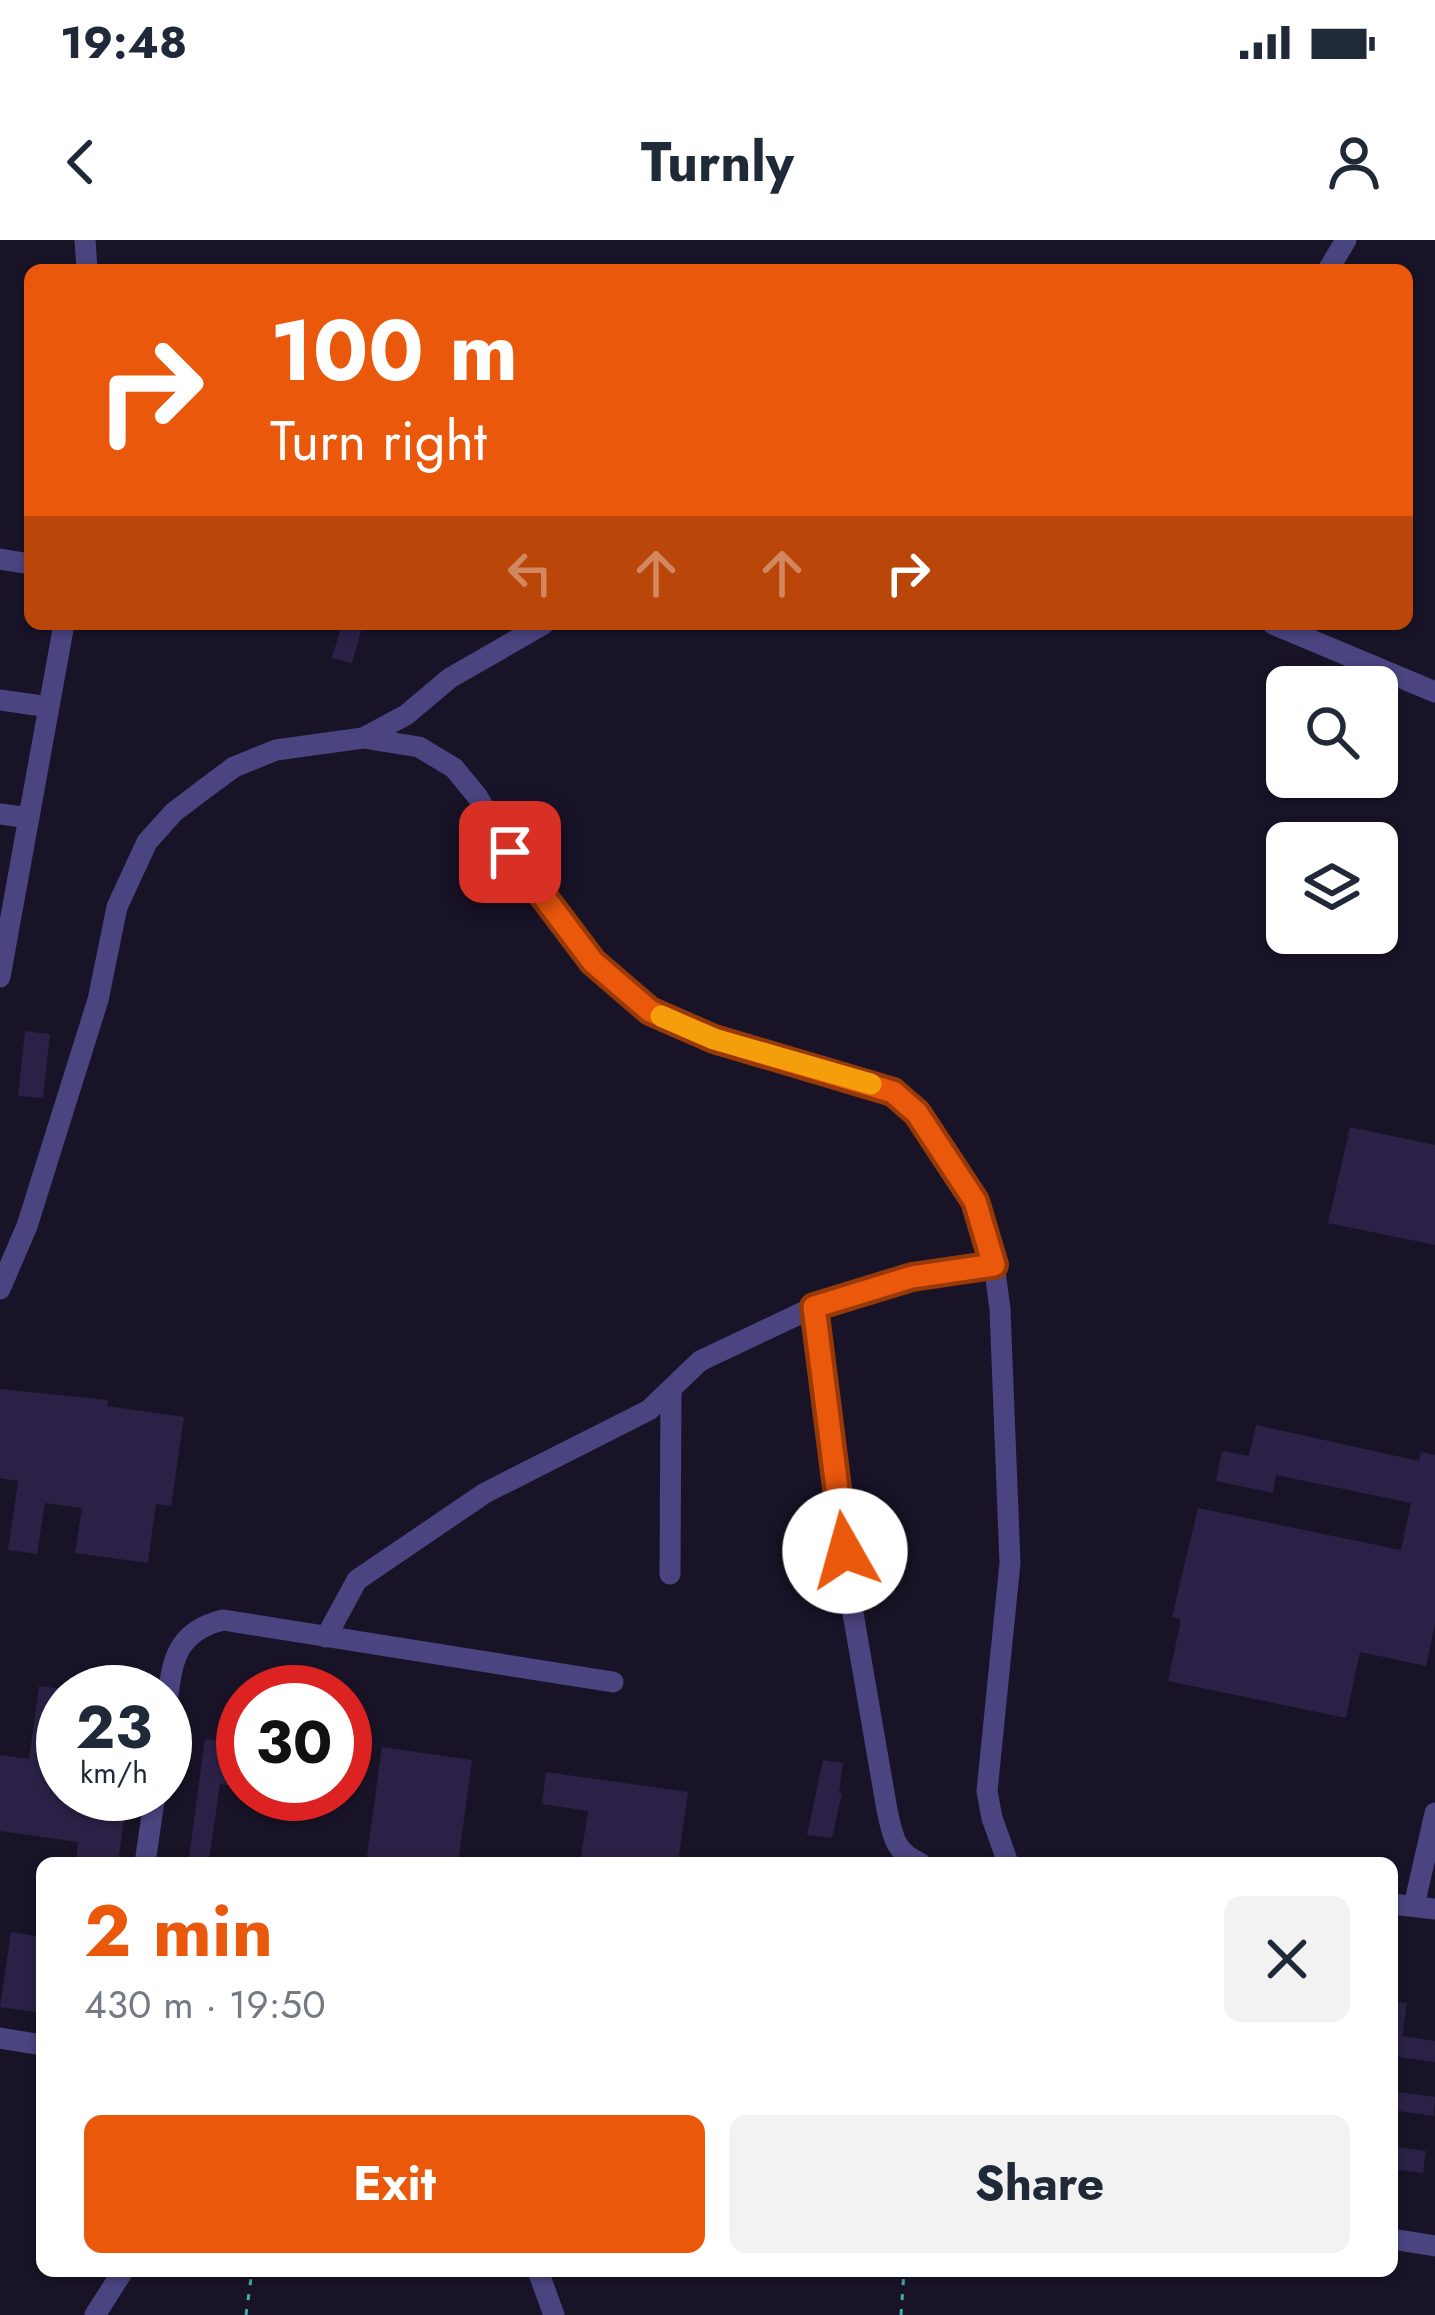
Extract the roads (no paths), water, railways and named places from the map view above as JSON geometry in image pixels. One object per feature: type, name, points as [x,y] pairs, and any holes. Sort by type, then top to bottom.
[{"type":"street","points":[[0,977],[2,945],[63,630]]},
{"type":"street","points":[[363,739],[406,715],[450,678],[534,630]]},
{"type":"street","points":[[1290,630],[1435,692]]},
{"type":"street","points":[[0,700],[49,706]]},
{"type":"street","points":[[0,1289],[27,1226],[98,1000],[118,907],[147,842],[174,812],[234,767],[276,750],[363,739],[419,747],[454,769],[527,879],[593,962],[650,1011],[714,1039],[893,1092],[917,1113],[975,1201],[994,1265],[1004,1383],[1010,1562],[987,1791],[1006,1857]]},
{"type":"street","points":[[0,814],[29,818]]},
{"type":"street","points":[[326,1637],[357,1580],[485,1493],[649,1410],[700,1361],[814,1307],[912,1277],[994,1265]]},
{"type":"street","points":[[814,1307],[849,1590],[887,1810],[896,1846],[905,1857]]},
{"type":"street","points":[[670,1574],[671,1392]]},
{"type":"street","points":[[174,1665],[185,1637],[202,1625],[223,1620],[613,1682]]},
{"type":"street","points":[[1414,1906],[1435,1814]]},
{"type":"street","points":[[146,1857],[150,1821]]},
{"type":"street","points":[[0,2038],[36,2044]]},
{"type":"street","points":[[1398,2240],[1435,2246]]},
{"type":"street","points":[[95,2315],[118,2277]]},
{"type":"street","points":[[540,2277],[554,2315]]}]
